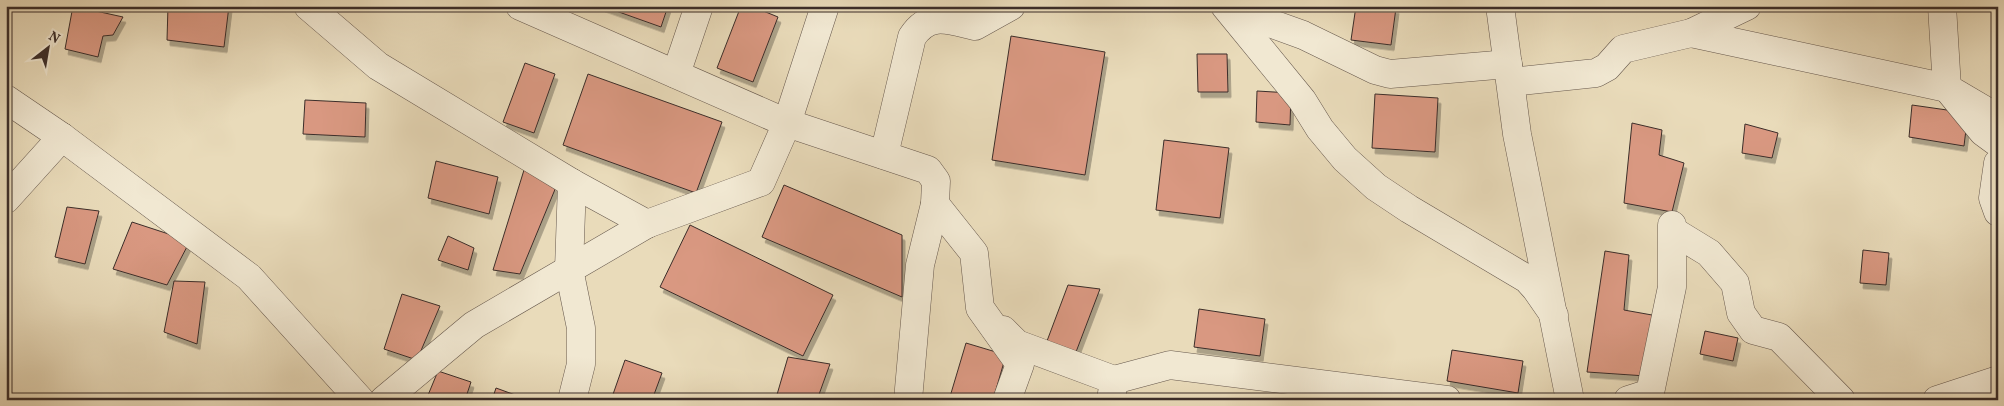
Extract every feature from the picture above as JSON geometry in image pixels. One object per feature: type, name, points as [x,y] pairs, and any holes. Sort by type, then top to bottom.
[{"type":"street","points":[[308,6],[378,66],[572,183],[647,224]]},
{"type":"street","points":[[520,6],[787,122],[928,170],[936,182],[934,204],[920,265],[908,400]]},
{"type":"street","points":[[676,74],[699,6]]},
{"type":"street","points":[[384,400],[474,325],[569,269],[647,224],[761,182],[787,122],[825,6]]},
{"type":"street","points":[[884,155],[912,37],[919,27],[929,21],[943,19],[975,26],[1010,6]]},
{"type":"street","points":[[1500,6],[1518,134],[1570,400]]},
{"type":"street","points":[[1227,7],[1302,35],[1375,70],[1390,74],[1596,73],[1607,67],[1623,49],[1691,34],[1747,6]]},
{"type":"street","points":[[1942,6],[1947,88],[1983,132],[1998,143]]},
{"type":"street","points":[[1227,7],[1302,100],[1320,128],[1345,159],[1376,187],[1409,209],[1527,279],[1554,315]]},
{"type":"street","points":[[1691,34],[1947,88],[1998,118]]},
{"type":"street","points":[[6,99],[62,137],[249,277],[360,400]]},
{"type":"street","points":[[6,199],[62,137]]},
{"type":"street","points":[[1998,163],[1993,198],[1998,212]]},
{"type":"street","points":[[572,183],[569,269],[581,328],[581,364],[572,400]]},
{"type":"street","points":[[934,204],[974,253],[980,308],[1020,364],[1007,400]]},
{"type":"street","points":[[1628,400],[1650,393],[1672,287],[1672,228],[1709,252],[1735,283],[1741,314],[1753,330],[1779,337],[1841,400]]},
{"type":"street","points":[[980,308],[1017,344],[1113,390],[1170,365],[1301,390],[1447,400]]},
{"type":"street","points":[[1937,400],[1998,380]]},
{"type":"building","points":[[73,6],[123,17],[113,35],[103,36],[98,57],[65,49]]},
{"type":"building","points":[[168,6],[229,6],[224,47],[167,40]]},
{"type":"building","points":[[602,6],[668,6],[661,27]]},
{"type":"building","points":[[741,6],[751,6],[778,17],[753,82],[717,68]]},
{"type":"building","points":[[1356,6],[1396,8],[1391,45],[1351,40]]},
{"type":"building","points":[[1011,36],[1105,52],[1085,175],[992,160]]},
{"type":"building","points":[[1197,54],[1227,54],[1228,92],[1198,92]]},
{"type":"building","points":[[525,63],[555,74],[534,133],[503,122]]},
{"type":"building","points":[[588,74],[722,122],[696,193],[563,145]]},
{"type":"building","points":[[1257,91],[1291,93],[1290,125],[1256,122]]},
{"type":"building","points":[[1375,94],[1438,98],[1435,152],[1372,148]]},
{"type":"building","points":[[305,100],[366,103],[365,137],[303,134]]},
{"type":"building","points":[[1912,105],[1968,113],[1964,146],[1909,137]]},
{"type":"building","points":[[1632,123],[1662,130],[1659,155],[1684,163],[1672,212],[1624,203]]},
{"type":"building","points":[[1745,124],[1778,133],[1772,158],[1742,153]]},
{"type":"building","points":[[1164,140],[1229,148],[1220,218],[1156,210]]},
{"type":"building","points":[[436,161],[498,177],[489,214],[428,198]]},
{"type":"building","points":[[524,170],[556,187],[520,274],[493,270]]},
{"type":"building","points":[[784,185],[902,235],[902,297],[762,237]]},
{"type":"building","points":[[67,207],[99,211],[85,264],[55,257]]},
{"type":"building","points":[[132,222],[190,241],[167,285],[113,269]]},
{"type":"building","points":[[690,225],[833,295],[803,356],[660,287]]},
{"type":"building","points":[[448,236],[474,248],[468,270],[438,260]]},
{"type":"building","points":[[1863,250],[1889,253],[1886,285],[1860,283]]},
{"type":"building","points":[[1605,251],[1629,255],[1624,310],[1652,315],[1646,376],[1587,372]]},
{"type":"building","points":[[174,281],[205,282],[197,344],[164,332]]},
{"type":"building","points":[[1068,285],[1100,289],[1076,352],[1047,341]]},
{"type":"building","points":[[402,294],[440,306],[417,360],[384,349]]},
{"type":"building","points":[[1199,309],[1265,319],[1260,356],[1194,347]]},
{"type":"building","points":[[1705,331],[1738,338],[1733,361],[1700,354]]},
{"type":"building","points":[[966,343],[1006,355],[993,400],[949,400]]},
{"type":"building","points":[[1452,350],[1523,361],[1518,393],[1447,381]]},
{"type":"building","points":[[788,357],[830,364],[817,400],[776,398]]},
{"type":"building","points":[[625,360],[662,373],[652,400],[611,400]]},
{"type":"building","points":[[438,371],[471,382],[465,400],[426,400]]},
{"type":"building","points":[[496,388],[529,400],[492,400]]}]
